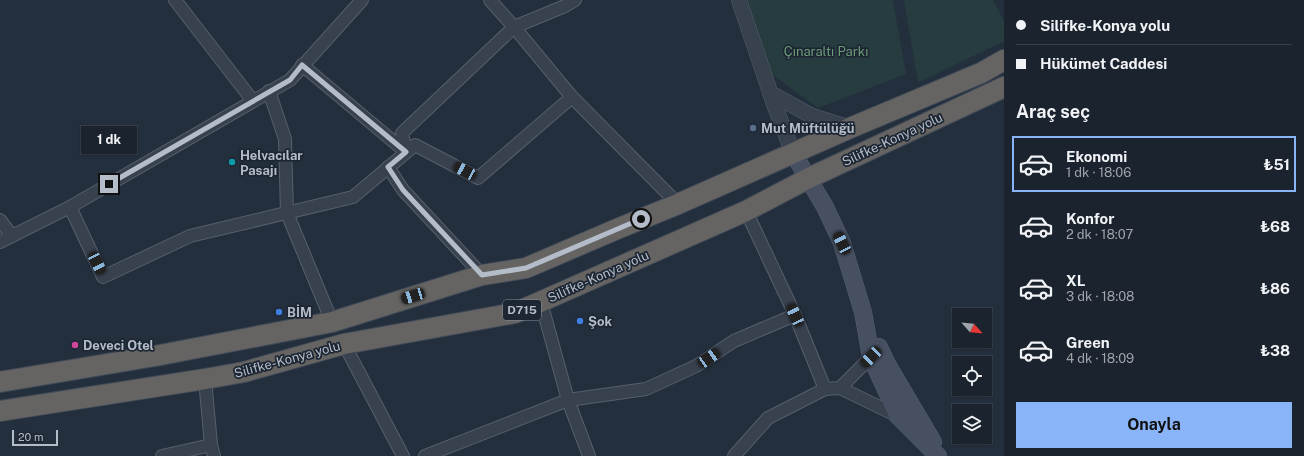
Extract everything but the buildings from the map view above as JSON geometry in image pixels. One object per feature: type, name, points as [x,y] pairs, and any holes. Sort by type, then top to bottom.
[{"type":"highway","name":"Silifke-Konya yolu","points":[[0,382],[155,356],[332,322],[482,275],[526,268],[678,204],[850,128],[982,73],[1004,60]]},
{"type":"highway","name":"Silifke-Konya yolu","points":[[0,411],[244,372],[344,344],[515,313],[746,211],[809,178],[1004,87]]},
{"type":"main road","points":[[793,153],[825,207],[842,243],[863,312],[871,357],[898,416],[940,456]]},
{"type":"main road","points":[[863,312],[887,364],[940,456]]},
{"type":"street","points":[[174,0],[253,101]]},
{"type":"street","points":[[0,242],[70,206],[290,80],[362,0]]},
{"type":"street","points":[[490,0],[572,97],[678,204]]},
{"type":"street","points":[[406,152],[402,133],[514,27],[565,6],[575,0]]},
{"type":"street","points":[[739,0],[770,93],[793,153]]},
{"type":"street","points":[[302,65],[406,152]]},
{"type":"street","points":[[270,91],[285,139],[288,213],[332,322]]},
{"type":"street","points":[[770,93],[812,116],[850,128]]},
{"type":"street","points":[[70,206],[103,277],[190,236],[353,198],[415,145],[478,178],[572,97]]},
{"type":"street","points":[[388,167],[403,190],[482,275]]},
{"type":"street","points":[[746,211],[795,315],[825,389]]},
{"type":"street","points":[[0,220],[12,236]]},
{"type":"street","points":[[541,302],[568,400],[589,456]]},
{"type":"street","points":[[425,456],[568,400],[646,389],[696,366],[734,342],[795,315]]},
{"type":"street","points":[[344,344],[403,456]]},
{"type":"street","points":[[840,388],[871,357]]},
{"type":"street","points":[[162,456],[213,451],[204,379]]},
{"type":"street","points":[[734,456],[768,418],[825,389],[840,388],[898,416]]},
{"type":"green space","name":"Çınaraltı Parkı","points":[[748,0],[893,0],[906,74],[818,108],[769,72]]},
{"type":"green space","points":[[904,0],[993,0],[1004,21],[1004,41],[918,83]]},
{"type":"place","name":"Mut Müftülüğü","points":[[753,128]]},
{"type":"place","name":"Helvacılar Pasajı","points":[[232,162]]},
{"type":"place","name":"BİM","points":[[279,312]]},
{"type":"place","name":"Şok","points":[[580,321]]},
{"type":"place","name":"Deveci Otel","points":[[75,345]]},
{"type":"route","points":[[109,184],[290,80],[302,65],[406,152],[388,167],[403,190],[482,275],[526,268],[641,219]]}]
